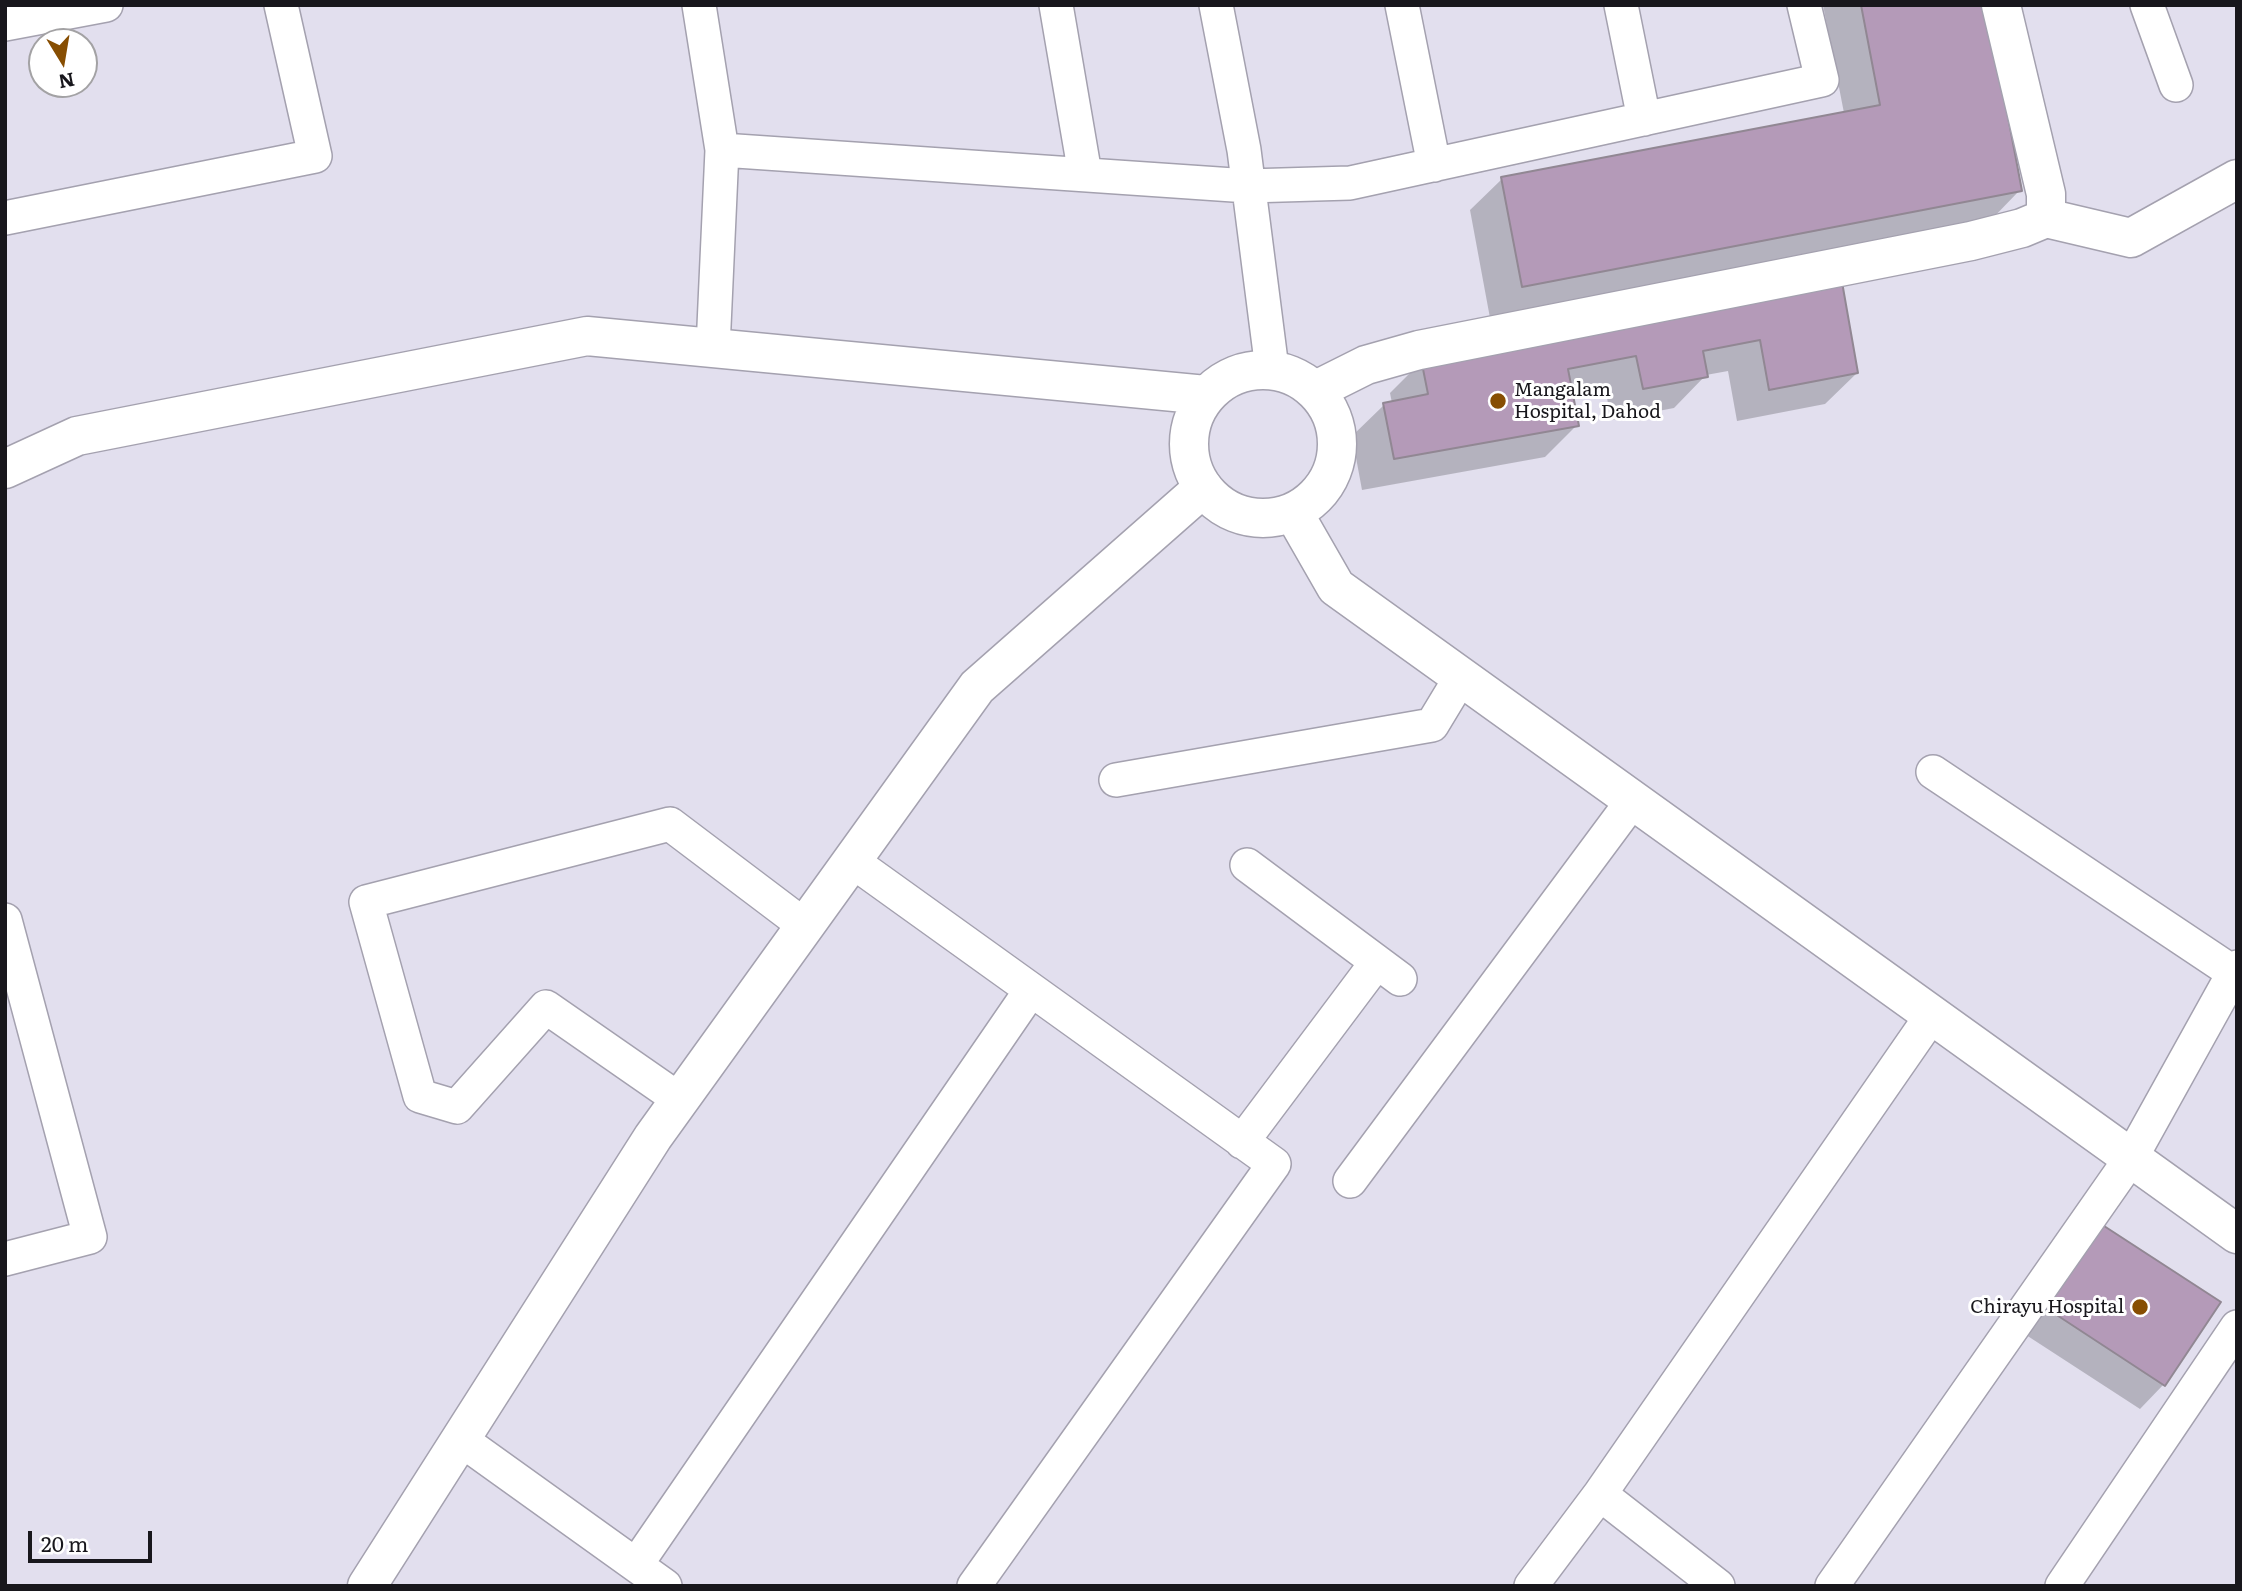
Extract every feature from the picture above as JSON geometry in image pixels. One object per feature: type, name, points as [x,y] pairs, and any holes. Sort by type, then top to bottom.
[{"type":"main road","points":[[2001,5],[2043,183],[2046,218]]},
{"type":"main road","points":[[1316,390],[1366,365],[1419,351],[1972,241],[2022,228],[2046,218],[2131,238],[2237,179]]},
{"type":"main road","points":[[5,469],[77,436],[587,336],[1206,395]]},
{"type":"main road","points":[[1272,369],[1295,376],[1316,390],[1330,409],[1338,432],[1337,456],[1329,480],[1314,499],[1293,512],[1269,518],[1244,516],[1221,506],[1203,488],[1192,466],[1188,441],[1193,417],[1206,395],[1224,380],[1247,370],[1272,369]]},
{"type":"main road","points":[[367,1586],[653,1137],[977,687],[1203,488]]},
{"type":"main road","points":[[1293,512],[1336,587],[2237,1234]]},
{"type":"street","points":[[5,24],[106,5]]},
{"type":"street","points":[[5,218],[315,156],[281,5]]},
{"type":"street","points":[[699,5],[722,150],[713,348]]},
{"type":"street","points":[[1056,5],[1085,174]]},
{"type":"street","points":[[1216,5],[1248,186],[1272,369]]},
{"type":"street","points":[[1402,5],[1434,165]]},
{"type":"street","points":[[1621,5],[1644,119]]},
{"type":"street","points":[[722,150],[1248,186],[1350,183],[1822,80],[1804,5]]},
{"type":"street","points":[[2147,5],[2176,85]]},
{"type":"street","points":[[1116,780],[1432,725],[1461,677]]},
{"type":"street","points":[[1832,1586],[2131,1158],[2235,970],[1933,772]]},
{"type":"street","points":[[1350,1181],[1633,800]]},
{"type":"street","points":[[680,1100],[546,1007],[457,1108],[420,1097],[366,902],[670,824],[806,926]]},
{"type":"street","points":[[852,861],[1274,1164],[974,1586]]},
{"type":"street","points":[[1242,1142],[1388,970],[1247,865]]},
{"type":"street","points":[[5,920],[90,1237],[5,1259]]},
{"type":"street","points":[[636,1565],[1031,990]]},
{"type":"street","points":[[1531,1586],[1600,1494],[1932,1015]]},
{"type":"street","points":[[2062,1586],[2237,1327]]},
{"type":"street","points":[[460,1439],[665,1586]]},
{"type":"street","points":[[1600,1494],[1718,1586]]},
{"type":"building","points":[[1861,5],[1987,5],[2022,191],[1522,287],[1501,177],[1880,105]]},
{"type":"building","points":[[1842,282],[1858,373],[1769,390],[1760,340],[1703,351],[1708,377],[1643,389],[1636,356],[1568,369],[1579,426],[1394,459],[1383,403],[1428,394],[1421,359]]},
{"type":"building","points":[[2101,1224],[2221,1302],[2165,1386],[2046,1308]]},
{"type":"place","name":"Mangalam Hospital, Dahod","points":[[1498,401]]},
{"type":"place","name":"Chirayu Hospital","points":[[2140,1307]]}]
